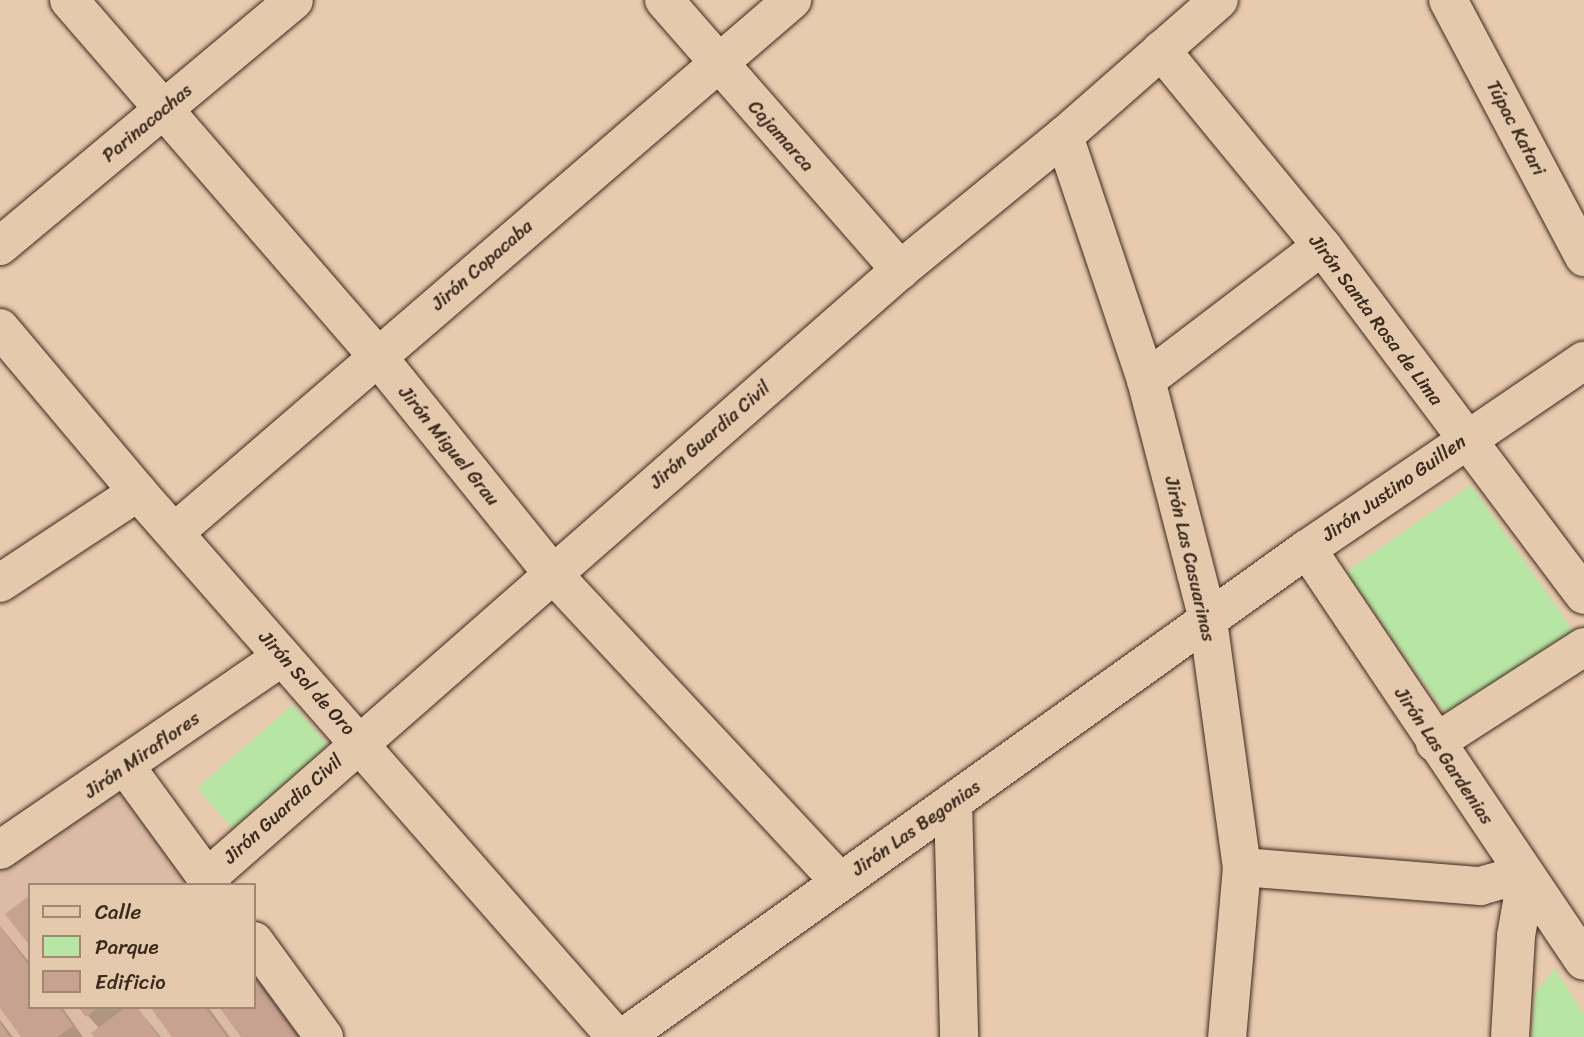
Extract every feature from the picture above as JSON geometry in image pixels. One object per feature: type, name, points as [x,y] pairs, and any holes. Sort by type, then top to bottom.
[{"type":"street","name":"Jirón Miguel Grau","points":[[69,0],[377,356],[552,573],[840,882]]},
{"type":"street","name":"Parinacochas","points":[[0,246],[294,0]]},
{"type":"street","name":"Cajamarca","points":[[664,0],[716,64],[900,270]]},
{"type":"street","name":"Jirón Copacaba","points":[[175,532],[792,0]]},
{"type":"street","name":"Jirón Guardia Civil","points":[[210,881],[359,740],[900,270],[1064,136],[1219,0]]},
{"type":"street","name":"Túpac Katari","points":[[1448,0],[1584,257]]},
{"type":"street","name":"Jirón Santa Rosa de Lima","points":[[1161,50],[1322,246],[1584,595]]},
{"type":"street","name":"Jirón Las Casuarinas","points":[[1064,136],[1146,380],[1208,620],[1242,867],[1227,1037]]},
{"type":"street","points":[[1146,380],[1322,246]]},
{"type":"street","name":"Jirón Sol de Oro","points":[[0,328],[138,492],[282,657],[359,740],[616,1037]]},
{"type":"street","name":"Jirón Justino Guillen","points":[[1208,620],[1465,439],[1584,361]]},
{"type":"street","points":[[0,583],[138,492]]},
{"type":"street","name":"Jirón Las Gardenias","points":[[1307,549],[1524,877],[1570,912],[1584,961]]},
{"type":"street","name":"Jirón Las Begonias","points":[[624,1037],[1208,620]]},
{"type":"street","points":[[1435,743],[1584,647]]},
{"type":"street","name":"Jirón Miraflores","points":[[0,850],[126,767],[282,657]]},
{"type":"street","points":[[126,767],[210,881]]},
{"type":"street","points":[[953,802],[959,1037]]},
{"type":"street","points":[[1242,867],[1480,886],[1524,877],[1516,936],[1510,1037]]},
{"type":"street","points":[[1516,936],[1570,912]]},
{"type":"street","points":[[256,944],[324,1037]]},
{"type":"shaded area","points":[[126,781],[199,883],[28,883],[28,1009],[256,1009],[256,964],[308,1037],[0,1037],[0,870]]},
{"type":"green space","points":[[1471,485],[1580,641],[1455,728],[1346,572]]},
{"type":"green space","points":[[293,705],[334,753],[238,836],[197,788]]},
{"type":"green space","points":[[1555,969],[1584,1015],[1584,1037],[1532,1037],[1536,992]]},
{"type":"building","points":[[28,897],[28,943],[5,914]]},
{"type":"building","points":[[0,926],[28,964],[28,1009],[60,1009],[73,1026],[57,1037],[21,1037],[0,1008]]},
{"type":"building","points":[[256,981],[297,1037],[241,1037],[220,1009],[256,1009]]},
{"type":"building","points":[[80,1009],[96,1009],[86,1017]]},
{"type":"building","points":[[123,1009],[138,1009],[159,1037],[94,1037],[91,1033]]},
{"type":"building","points":[[151,1009],[206,1009],[227,1037],[172,1037]]},
{"type":"building","points":[[0,1023],[10,1037],[0,1037]]}]
